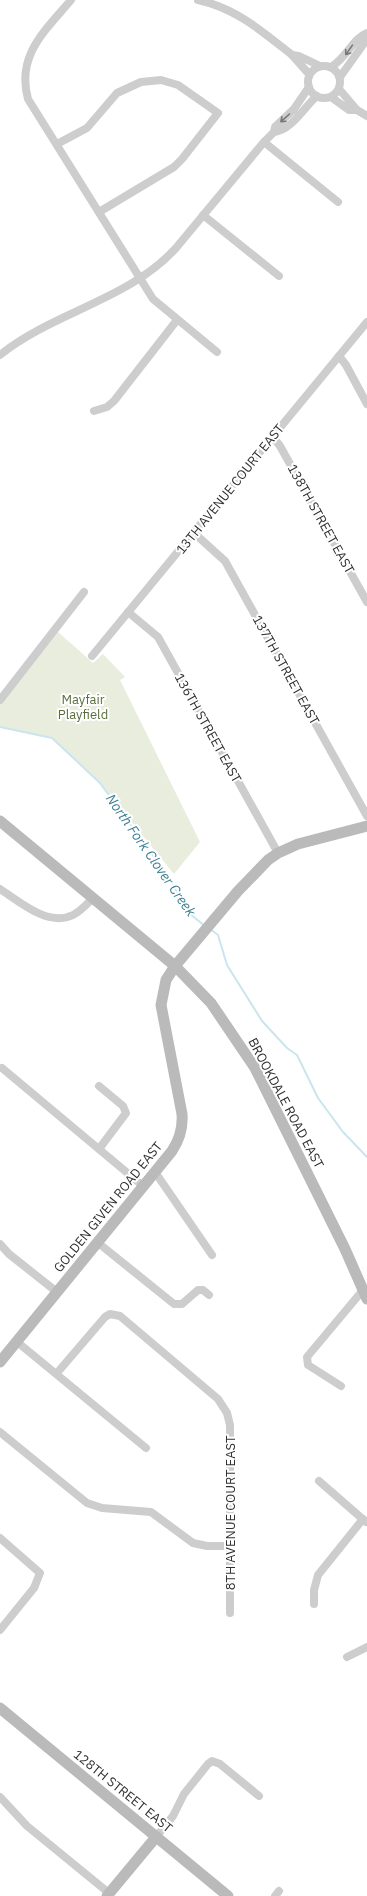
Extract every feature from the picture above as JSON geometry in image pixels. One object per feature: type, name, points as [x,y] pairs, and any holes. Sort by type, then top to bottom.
[{"type":"street","points":[[71,0],[37,41],[30,52],[25,70],[28,100],[153,299],[216,352]]},
{"type":"street","points":[[198,0],[219,6],[243,18],[292,55],[310,74]]},
{"type":"street","points":[[331,67],[340,61],[354,44],[367,33]]},
{"type":"street","points":[[340,77],[367,39]]},
{"type":"street","points":[[292,55],[298,56],[320,66],[331,67],[338,72],[340,77],[340,89],[356,110],[367,116]]},
{"type":"street","points":[[0,355],[27,336],[139,278],[170,255],[274,132],[275,127],[294,109],[309,87],[310,74],[320,66]]},
{"type":"street","points":[[57,144],[87,128],[117,93],[141,82],[161,80],[178,85],[218,113],[174,167],[99,212]]},
{"type":"street","points":[[309,87],[317,96],[323,98],[331,97],[340,89]]},
{"type":"street","points":[[274,132],[279,131],[291,122],[317,96]]},
{"type":"street","points":[[331,97],[349,110],[356,110]]},
{"type":"street","points":[[264,142],[338,202]]},
{"type":"street","points":[[203,215],[279,276]]},
{"type":"street","points":[[94,411],[107,407],[114,401],[177,320]]},
{"type":"street","name":"13TH AVENUE COURT EAST","points":[[92,656],[367,322]]},
{"type":"street","points":[[339,356],[346,365],[367,404]]},
{"type":"street","name":"138TH STREET EAST","points":[[273,437],[280,446],[367,602]]},
{"type":"street","name":"137TH STREET EAST","points":[[194,533],[225,561],[367,816]]},
{"type":"street","points":[[0,700],[84,592]]},
{"type":"street","name":"136TH STREET EAST","points":[[128,612],[158,637],[278,853]]},
{"type":"street","name":"BROOKDALE ROAD EAST","points":[[0,821],[92,899],[175,966],[211,1003],[255,1068],[365,1295]]},
{"type":"street","name":"GOLDEN GIVEN ROAD EAST","points":[[0,1362],[175,1146],[180,1134],[182,1121],[161,1005],[163,985],[175,966],[256,870],[278,853],[308,841],[367,826]]},
{"type":"street","points":[[0,889],[36,912],[54,917],[74,914],[92,899]]},
{"type":"street","points":[[2,1068],[143,1186]]},
{"type":"street","points":[[99,1086],[123,1106],[126,1113],[100,1149]]},
{"type":"street","points":[[155,1172],[212,1255]]},
{"type":"street","points":[[98,1242],[174,1304],[182,1304],[198,1290],[203,1290],[209,1295]]},
{"type":"street","points":[[0,1244],[9,1254],[57,1292]]},
{"type":"street","points":[[341,1386],[308,1365],[307,1357],[365,1295]]},
{"type":"street","name":"8TH AVENUE COURT EAST","points":[[57,1373],[105,1317],[115,1314],[120,1316],[218,1398],[227,1413],[230,1425],[230,1613]]},
{"type":"street","points":[[16,1342],[57,1373],[146,1448]]},
{"type":"street","points":[[1,1434],[87,1503],[102,1508],[151,1512],[193,1543],[207,1546],[229,1546]]},
{"type":"street","points":[[314,1604],[314,1590],[318,1575],[365,1521],[319,1481]]},
{"type":"street","points":[[0,1538],[40,1573],[34,1588],[0,1630]]},
{"type":"street","points":[[347,1657],[367,1647]]},
{"type":"street","name":"128TH STREET EAST","points":[[0,1708],[228,1896]]},
{"type":"street","points":[[0,1797],[27,1826],[108,1895],[173,1816],[184,1794],[208,1764],[212,1762],[220,1764],[259,1796]]},
{"type":"green space","name":"Mayfair Playfield","points":[[58,632],[93,663],[103,654],[125,677],[120,680],[200,842],[174,874],[100,783],[52,738],[0,727],[0,704]]},
{"type":"waterway","name":"North Fork Clover Creek","points":[[0,727],[52,738],[100,783],[165,872],[190,914],[205,926]]},
{"type":"waterway","name":"North Fork Clover Creek","points":[[210,929],[218,935],[227,965],[262,1021],[287,1048],[297,1055],[318,1098],[343,1132],[367,1157]]}]
